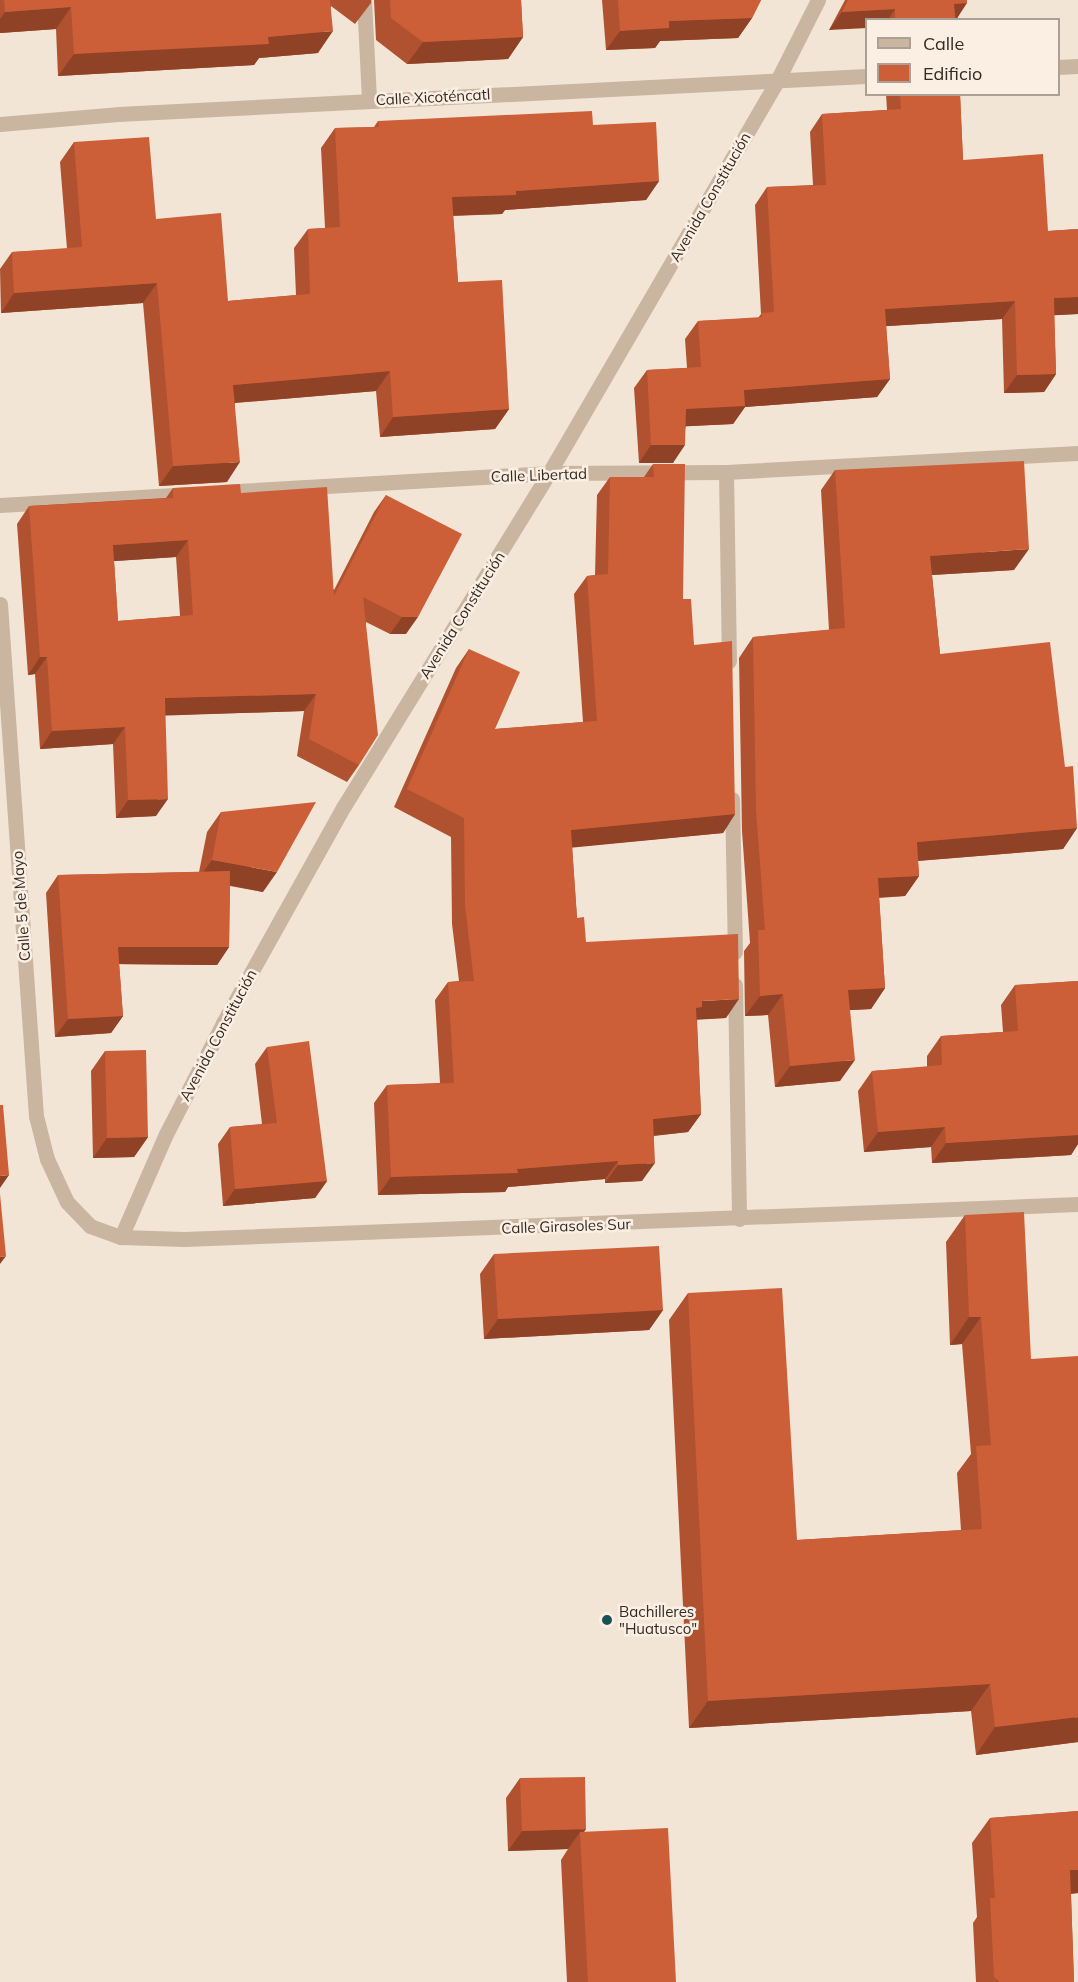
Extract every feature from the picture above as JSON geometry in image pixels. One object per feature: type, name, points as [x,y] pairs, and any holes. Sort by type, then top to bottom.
[{"type":"street","points":[[364,0],[369,100]]},
{"type":"street","name":"Avenida Constitución","points":[[121,1237],[187,1094],[338,816],[549,473],[777,81],[818,0]]},
{"type":"street","points":[[1060,67],[1078,66]]},
{"type":"street","name":"Calle Xicoténcatl","points":[[0,124],[369,100],[865,76]]},
{"type":"street","name":"Calle Libertad","points":[[0,505],[549,473],[726,472],[1078,453]]},
{"type":"street","points":[[726,472],[730,674]]},
{"type":"street","name":"Calle 5 de Mayo","points":[[0,604],[36,1116],[46,1159],[67,1202]]},
{"type":"street","points":[[732,781],[739,1219]]},
{"type":"street","name":"Calle Girasoles Sur","points":[[67,1202],[90,1226],[121,1237],[196,1239],[1078,1204]]},
{"type":"building","points":[[4,0],[330,0],[333,31],[268,37],[269,44],[74,54],[71,7],[5,12]]},
{"type":"building","points":[[390,0],[521,0],[523,37],[423,42],[391,18]]},
{"type":"building","points":[[618,0],[761,0],[752,18],[669,21],[669,28],[620,31]]},
{"type":"building","points":[[848,0],[967,0],[967,3],[954,4],[955,18],[895,18],[895,9],[842,12]]},
{"type":"building","points":[[900,96],[960,96],[963,160],[1043,154],[1048,231],[1078,229],[1078,297],[1054,298],[1056,374],[1017,375],[1015,301],[885,309],[890,379],[744,390],[745,406],[686,409],[685,445],[651,445],[647,370],[701,367],[698,321],[762,317],[761,313],[774,312],[767,187],[826,185],[822,114],[901,109]]},
{"type":"building","points":[[592,111],[593,125],[656,122],[659,181],[516,191],[516,195],[452,197],[458,282],[502,280],[509,409],[393,417],[390,371],[233,385],[240,462],[173,466],[157,283],[14,293],[12,252],[82,247],[74,142],[149,137],[156,219],[221,213],[228,301],[310,294],[308,229],[340,227],[335,128],[379,127],[378,121]]},
{"type":"building","points":[[1024,461],[1029,549],[930,556],[940,654],[1050,642],[1065,767],[1073,766],[1077,828],[917,842],[919,876],[878,878],[885,988],[848,990],[855,1060],[790,1066],[783,994],[760,996],[758,930],[765,930],[756,810],[753,637],[845,628],[835,470]]},
{"type":"building","points":[[653,464],[685,464],[683,599],[691,599],[694,645],[732,641],[735,814],[571,830],[577,918],[584,917],[586,942],[738,934],[739,999],[702,1001],[702,1007],[696,1008],[701,1114],[653,1119],[655,1163],[618,1165],[618,1161],[517,1169],[518,1173],[391,1177],[387,1085],[454,1083],[448,982],[474,981],[465,905],[464,818],[407,789],[469,649],[520,672],[495,729],[597,721],[587,576],[608,574],[610,477],[654,477]]},
{"type":"building","points":[[240,484],[241,493],[327,487],[334,596],[386,495],[462,534],[418,617],[402,617],[363,597],[378,735],[359,765],[309,739],[316,694],[165,698],[168,799],[128,800],[125,727],[52,731],[47,657],[40,657],[29,506],[173,498],[173,488]],"holes":[[[188,540],[193,615],[118,621],[113,545]]]},
{"type":"building","points":[[316,802],[277,872],[212,860],[221,812]]},
{"type":"building","points":[[230,871],[229,947],[118,947],[123,1016],[68,1019],[58,875]]},
{"type":"building","points":[[1078,981],[1078,1135],[946,1143],[945,1127],[878,1132],[872,1071],[942,1065],[941,1036],[1018,1031],[1015,985]]},
{"type":"building","points":[[309,1041],[327,1181],[235,1189],[230,1127],[277,1123],[267,1047]]},
{"type":"building","points":[[146,1050],[148,1137],[107,1138],[105,1051]]},
{"type":"building","points":[[0,1105],[3,1105],[9,1175],[0,1176]]},
{"type":"building","points":[[0,1194],[6,1256],[0,1257]]},
{"type":"building","points":[[1024,1212],[1031,1359],[1078,1356],[1078,1717],[995,1727],[990,1684],[708,1701],[688,1293],[782,1288],[797,1540],[982,1529],[976,1446],[991,1445],[981,1317],[969,1317],[965,1215]]},
{"type":"building","points":[[659,1246],[663,1310],[498,1319],[494,1254]]},
{"type":"building","points":[[585,1777],[586,1829],[522,1831],[520,1778]]},
{"type":"building","points":[[1078,1811],[1078,1870],[1070,1870],[1074,1982],[1000,1982],[994,1977],[990,1898],[995,1898],[990,1818]]},
{"type":"building","points":[[668,1828],[676,1982],[588,1982],[580,1832]]},
{"type":"place","name":"Bachilleres \"Huatusco\"","points":[[607,1620]]}]
